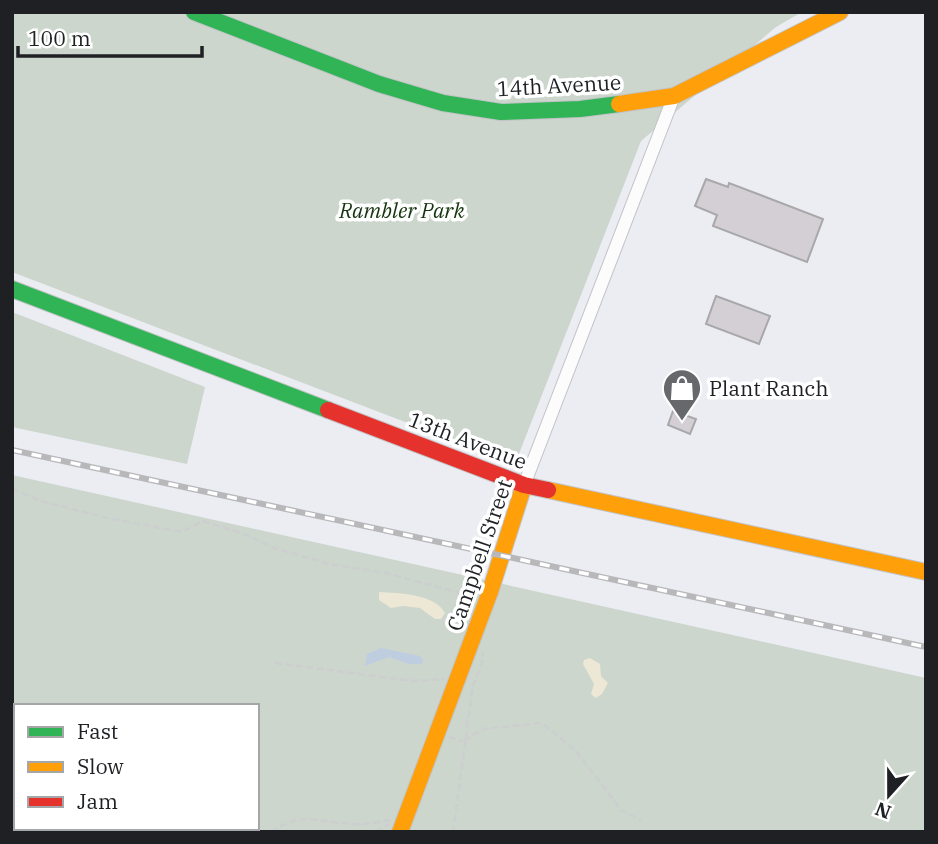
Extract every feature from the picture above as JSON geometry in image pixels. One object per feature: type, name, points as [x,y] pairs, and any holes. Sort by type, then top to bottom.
[{"type":"street","name":"14th Avenue","points":[[194,12],[379,84],[443,103],[501,112],[580,109],[674,96],[839,12]]},
{"type":"street","name":"Campbell Street","points":[[399,825],[490,592],[524,485],[674,96]]},
{"type":"street","name":"13th Avenue","points":[[12,289],[524,485],[926,572]]},
{"type":"path","points":[[12,489],[41,501],[107,518],[182,532],[203,521],[285,551],[330,564],[421,581],[482,600]]},
{"type":"path","points":[[453,832],[473,685],[481,667],[483,650]]},
{"type":"path","points":[[275,663],[414,681],[449,678]]},
{"type":"path","points":[[464,741],[483,729],[542,723],[577,752],[622,811],[641,820]]},
{"type":"path","points":[[271,832],[296,819],[399,825]]},
{"type":"green space","name":"Rambler Park","points":[[12,12],[802,12],[776,27],[641,141],[515,464],[12,272]]},
{"type":"green space","points":[[12,312],[205,387],[187,464],[12,427]]},
{"type":"green space","points":[[12,475],[926,678],[926,832],[12,832]]},
{"type":"sand","points":[[379,592],[425,598],[445,613],[441,619],[435,619],[420,608],[391,608],[379,600]]},
{"type":"sand","points":[[590,658],[600,664],[601,676],[608,683],[602,694],[596,698],[591,694],[594,684],[583,664],[584,660]]},
{"type":"water","points":[[381,648],[420,656],[422,664],[409,664],[389,657],[365,666],[367,654]]},
{"type":"building","points":[[706,179],[728,187],[729,183],[823,219],[807,262],[713,226],[717,215],[695,206]]},
{"type":"building","points":[[716,296],[770,316],[759,344],[706,324]]},
{"type":"building","name":"Plant Ranch","points":[[673,411],[696,419],[690,434],[668,425]]},
{"type":"railway","points":[[12,450],[926,647]]},
{"type":"traffic: fast","points":[[194,12],[379,84],[443,103],[501,112],[580,109],[619,104]]},
{"type":"traffic: fast","points":[[12,289],[328,410]]},
{"type":"traffic: slow","points":[[619,104],[674,96],[840,12]]},
{"type":"traffic: slow","points":[[400,832],[490,592],[524,485]]},
{"type":"traffic: slow","points":[[548,490],[926,572]]},
{"type":"traffic: jam","points":[[328,410],[524,485],[548,490]]},
{"type":"place","name":"Plant Ranch","points":[[682,422]]}]
